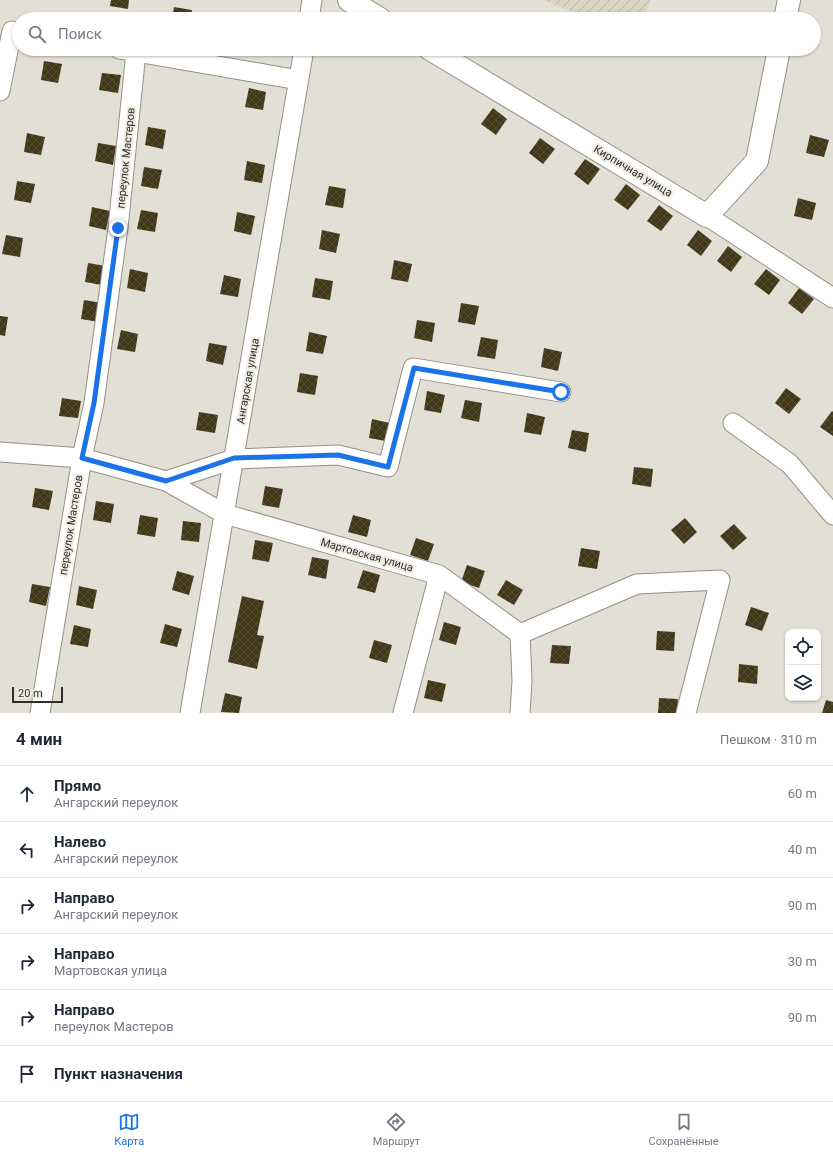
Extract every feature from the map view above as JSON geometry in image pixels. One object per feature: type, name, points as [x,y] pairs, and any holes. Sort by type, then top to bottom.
[{"type":"street","points":[[310,12],[312,0]]},
{"type":"street","points":[[349,0],[369,12]]},
{"type":"street","points":[[786,12],[788,0]]},
{"type":"street","points":[[0,91],[10,30]]},
{"type":"street","name":"переулок Мастеров","points":[[40,713],[82,458],[94,403],[118,228],[128,56]]},
{"type":"street","points":[[162,56],[299,80]]},
{"type":"street","name":"Ангарская улица","points":[[190,713],[303,56]]},
{"type":"street","name":"Кирпичная улица","points":[[442,56],[706,216],[833,298]]},
{"type":"street","points":[[706,216],[757,161],[778,56]]},
{"type":"street","points":[[166,481],[234,458],[338,455],[388,467],[414,368],[561,392]]},
{"type":"street","points":[[733,423],[790,464],[833,514]]},
{"type":"street","name":"Мартовская улица","points":[[0,452],[82,458],[166,481],[225,514],[439,575],[520,634]]},
{"type":"street","points":[[403,713],[439,575]]},
{"type":"street","points":[[520,713],[522,681],[520,634],[637,584],[720,580],[686,713]]},
{"type":"shaded area","points":[[543,0],[650,0],[646,12],[574,12]]},
{"type":"building","points":[[111,0],[129,0],[128,9],[110,6]]},
{"type":"building","points":[[174,7],[192,10],[192,12],[173,12]]},
{"type":"building","points":[[44,61],[62,64],[58,83],[41,80]]},
{"type":"building","points":[[102,73],[121,75],[118,93],[99,90]]},
{"type":"building","points":[[249,88],[266,92],[263,110],[245,107]]},
{"type":"building","points":[[493,108],[507,119],[496,135],[481,124]]},
{"type":"building","points":[[148,127],[166,130],[163,149],[145,145]]},
{"type":"building","points":[[27,133],[45,137],[41,155],[24,152]]},
{"type":"building","points":[[810,135],[829,140],[824,157],[806,153]]},
{"type":"building","points":[[540,138],[555,149],[543,164],[529,153]]},
{"type":"building","points":[[98,143],[116,146],[113,165],[95,161]]},
{"type":"building","points":[[585,159],[600,169],[588,185],[574,174]]},
{"type":"building","points":[[247,161],[265,165],[262,183],[244,180]]},
{"type":"building","points":[[144,167],[162,170],[158,189],[141,186]]},
{"type":"building","points":[[17,181],[35,184],[31,203],[14,200]]},
{"type":"building","points":[[626,184],[640,195],[628,210],[614,200]]},
{"type":"building","points":[[329,186],[346,189],[343,208],[325,205]]},
{"type":"building","points":[[798,198],[816,203],[812,220],[794,216]]},
{"type":"building","points":[[659,205],[673,216],[661,231],[647,221]]},
{"type":"building","points":[[92,207],[110,211],[106,230],[89,226]]},
{"type":"building","points":[[141,210],[158,213],[155,232],[137,229]]},
{"type":"building","points":[[237,212],[255,216],[251,235],[234,231]]},
{"type":"building","points":[[322,230],[340,234],[336,253],[319,249]]},
{"type":"building","points":[[698,230],[712,241],[701,256],[687,245]]},
{"type":"building","points":[[6,235],[23,238],[20,257],[2,254]]},
{"type":"building","points":[[728,246],[742,257],[731,272],[717,261]]},
{"type":"building","points":[[394,260],[412,264],[408,282],[391,279]]},
{"type":"building","points":[[88,263],[106,266],[102,285],[85,282]]},
{"type":"building","points":[[130,269],[148,273],[145,292],[127,288]]},
{"type":"building","points":[[766,269],[780,280],[769,295],[754,284]]},
{"type":"building","points":[[224,275],[241,279],[238,297],[220,294]]},
{"type":"building","points":[[315,278],[333,281],[330,300],[312,297]]},
{"type":"building","points":[[799,288],[814,299],[802,314],[788,303]]},
{"type":"building","points":[[84,300],[102,303],[99,322],[81,319]]},
{"type":"building","points":[[461,303],[479,306],[475,325],[458,322]]},
{"type":"building","points":[[0,316],[8,317],[5,336],[0,335]]},
{"type":"building","points":[[417,320],[435,323],[432,342],[414,338]]},
{"type":"building","points":[[121,330],[138,334],[135,352],[117,349]]},
{"type":"building","points":[[309,332],[327,336],[323,354],[306,351]]},
{"type":"building","points":[[481,337],[498,340],[495,359],[477,356]]},
{"type":"building","points":[[209,343],[227,346],[223,365],[206,361]]},
{"type":"building","points":[[544,348],[562,352],[558,371],[541,367]]},
{"type":"building","points":[[300,373],[318,376],[315,395],[297,392]]},
{"type":"building","points":[[786,388],[801,399],[789,414],[775,403]]},
{"type":"building","points":[[427,391],[445,395],[441,413],[424,410]]},
{"type":"building","points":[[62,398],[81,401],[78,418],[59,416]]},
{"type":"building","points":[[465,400],[482,403],[479,422],[461,418]]},
{"type":"building","points":[[832,411],[833,412],[833,436],[820,427]]},
{"type":"building","points":[[199,412],[218,415],[215,433],[196,430]]},
{"type":"building","points":[[527,413],[545,417],[541,435],[524,432]]},
{"type":"building","points":[[372,419],[390,423],[386,441],[369,438]]},
{"type":"building","points":[[572,430],[589,433],[586,452],[568,448]]},
{"type":"building","points":[[634,467],[653,469],[651,487],[632,484]]},
{"type":"building","points":[[265,486],[283,489],[279,508],[262,505]]},
{"type":"building","points":[[35,488],[53,491],[49,510],[32,507]]},
{"type":"building","points":[[96,501],[114,504],[111,523],[93,520]]},
{"type":"building","points":[[140,515],[158,518],[155,537],[137,534]]},
{"type":"building","points":[[353,515],[371,520],[367,537],[348,532]]},
{"type":"building","points":[[685,518],[697,532],[684,544],[671,530]]},
{"type":"building","points":[[183,521],[201,523],[199,542],[181,540]]},
{"type":"building","points":[[734,524],[747,538],[733,550],[720,536]]},
{"type":"building","points":[[416,538],[434,544],[428,561],[410,555]]},
{"type":"building","points":[[255,540],[273,543],[269,562],[252,559]]},
{"type":"building","points":[[581,548],[600,551],[597,569],[578,566]]},
{"type":"building","points":[[312,557],[329,560],[326,579],[308,575]]},
{"type":"building","points":[[467,565],[485,571],[479,588],[461,582]]},
{"type":"building","points":[[363,570],[380,575],[375,593],[357,588]]},
{"type":"building","points":[[177,571],[194,576],[189,595],[172,590]]},
{"type":"building","points":[[506,580],[523,590],[514,605],[497,595]]},
{"type":"building","points":[[32,584],[50,587],[46,606],[29,602]]},
{"type":"building","points":[[79,586],[97,590],[93,609],[76,605]]},
{"type":"building","points":[[242,596],[264,601],[257,635],[264,636],[257,669],[228,662]]},
{"type":"building","points":[[751,607],[769,613],[762,631],[745,625]]},
{"type":"building","points":[[444,622],[461,627],[456,645],[439,640]]},
{"type":"building","points":[[165,624],[182,629],[177,647],[160,643]]},
{"type":"building","points":[[74,625],[91,629],[88,647],[70,644]]},
{"type":"building","points":[[657,631],[675,632],[674,651],[656,650]]},
{"type":"building","points":[[374,640],[392,645],[387,663],[369,658]]},
{"type":"building","points":[[552,645],[571,646],[569,664],[550,663]]},
{"type":"building","points":[[739,664],[758,666],[757,684],[738,682]]},
{"type":"building","points":[[428,680],[446,684],[442,702],[424,698]]},
{"type":"building","points":[[225,693],[242,697],[239,713],[221,712]]},
{"type":"building","points":[[659,698],[678,699],[677,713],[658,713]]},
{"type":"building","points":[[826,700],[833,702],[833,713],[822,713]]},
{"type":"route","points":[[118,228],[94,403],[82,458],[166,481],[234,458],[338,455],[388,467],[414,368],[561,392]]}]
